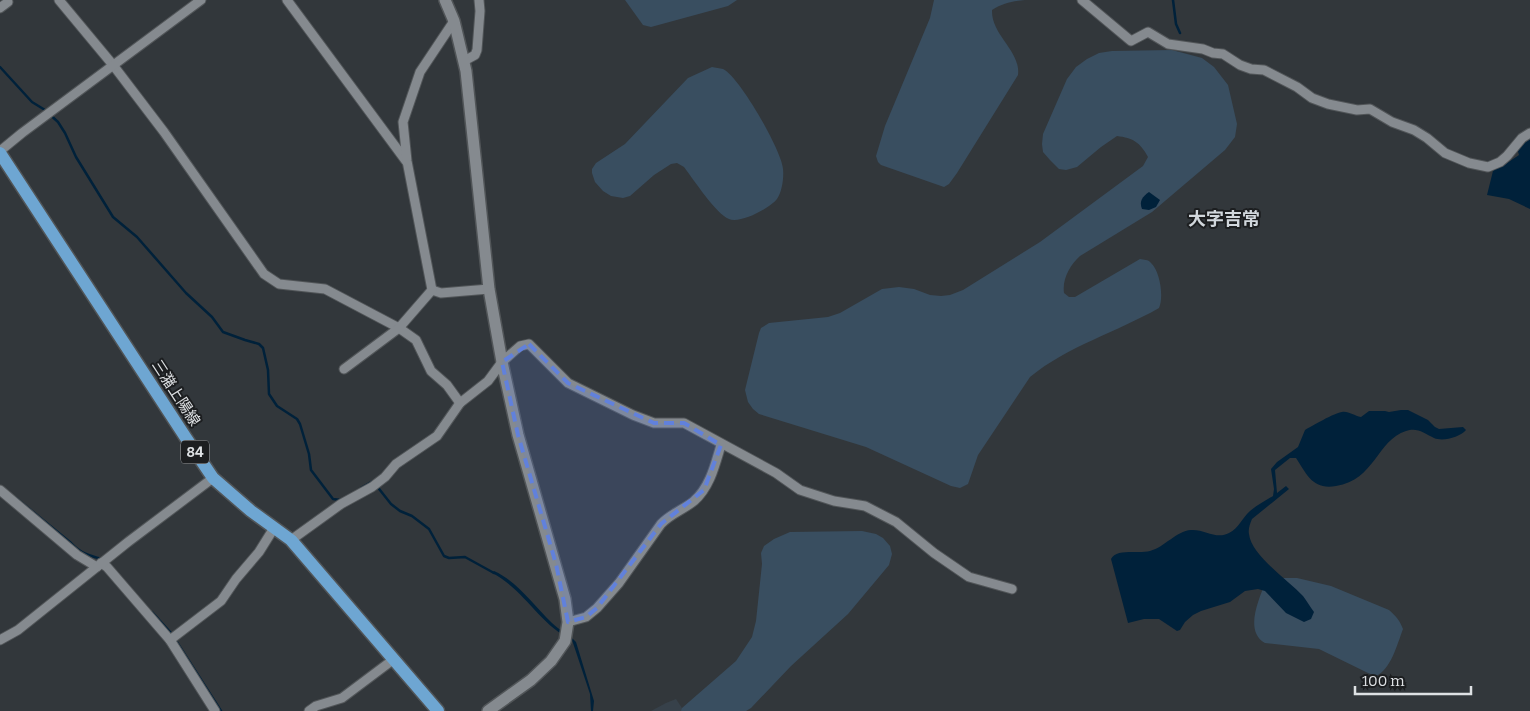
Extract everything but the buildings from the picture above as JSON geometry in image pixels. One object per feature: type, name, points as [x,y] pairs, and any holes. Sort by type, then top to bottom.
[{"type":"main road","name":"三潴上陽線","points":[[0,152],[213,478],[251,511],[291,540],[438,711]]},
{"type":"street","points":[[58,0],[114,65],[164,132],[264,274],[279,284],[325,289],[399,328],[416,340],[431,371],[447,386],[460,403]]},
{"type":"street","points":[[0,152],[201,0]]},
{"type":"street","points":[[286,0],[407,161]]},
{"type":"street","points":[[445,0],[454,21],[464,61],[489,288],[502,362],[518,435],[565,599],[568,622],[565,641],[551,661],[531,680],[488,711]]},
{"type":"street","points":[[464,61],[475,55],[477,50],[479,0]]},
{"type":"street","points":[[1082,0],[1131,41],[1148,32],[1168,44],[1224,54],[1240,65],[1264,70],[1297,87],[1312,98],[1328,104],[1357,110],[1370,108],[1392,122],[1414,130],[1446,153],[1468,163],[1488,167],[1500,162],[1522,138],[1530,133]]},
{"type":"street","points":[[0,8],[8,2]]},
{"type":"street","points":[[432,290],[407,161],[403,122],[420,72],[454,21]]},
{"type":"street","points":[[432,290],[441,293],[489,288]]},
{"type":"street","points":[[344,369],[399,328],[432,290]]},
{"type":"street","points":[[291,540],[341,504],[372,487],[386,477],[396,464],[437,436],[460,403],[488,381],[502,362],[520,346],[529,344],[568,383],[633,415],[654,422],[684,423],[721,445],[776,473],[800,490],[834,501],[865,506],[896,522],[934,554],[968,578],[1012,589]]},
{"type":"street","points":[[568,622],[586,618],[597,608],[619,584],[661,524],[694,501],[704,490],[712,476],[721,445]]},
{"type":"street","points":[[0,640],[18,630],[213,478]]},
{"type":"street","points":[[0,490],[77,555],[107,567],[170,640],[215,711]]},
{"type":"street","points":[[170,640],[221,601],[274,528]]},
{"type":"street","points":[[309,711],[316,706],[342,698],[394,659]]},
{"type":"highlighted area","points":[[529,344],[568,383],[654,423],[684,423],[721,445],[704,490],[661,524],[597,608],[586,617],[568,622],[556,564],[518,435],[502,362]]},
{"type":"shaded area","points":[[625,0],[737,0],[728,6],[651,27],[643,25]]},
{"type":"shaded area","points":[[934,0],[1025,0],[1008,3],[992,10],[996,27],[1015,58],[1018,66],[1018,75],[957,173],[949,184],[944,187],[881,165],[876,156],[885,126],[930,18]]},
{"type":"shaded area","points":[[1172,50],[1202,58],[1214,67],[1228,85],[1237,124],[1235,137],[1225,150],[1152,212],[1080,256],[1073,264],[1064,283],[1064,293],[1069,297],[1075,297],[1140,259],[1146,260],[1154,267],[1159,278],[1161,297],[1159,308],[1076,348],[1030,377],[978,455],[968,484],[960,488],[951,486],[866,447],[759,414],[753,409],[748,402],[745,390],[759,333],[761,328],[769,323],[828,317],[840,313],[882,289],[899,287],[941,296],[963,290],[1040,242],[1143,166],[1148,157],[1139,144],[1127,138],[1117,136],[1077,167],[1066,170],[1059,169],[1043,152],[1043,134],[1067,79],[1076,67],[1087,59],[1099,53],[1112,51]]},
{"type":"shaded area","points":[[712,67],[723,69],[739,85],[768,131],[783,169],[783,181],[777,199],[768,207],[747,217],[734,220],[729,219],[718,211],[684,167],[677,163],[671,164],[654,175],[630,196],[623,198],[611,196],[603,191],[595,182],[592,173],[596,163],[625,144],[688,78]]},
{"type":"shaded area","points":[[1530,135],[1530,209],[1509,199],[1487,195],[1493,171],[1519,155],[1517,148]]},
{"type":"shaded area","points":[[1149,192],[1160,200],[1156,207],[1149,210],[1142,209],[1142,199]]},
{"type":"shaded area","points":[[1408,410],[1428,420],[1439,429],[1463,427],[1466,430],[1456,437],[1446,439],[1434,438],[1417,430],[1406,431],[1388,443],[1359,476],[1349,482],[1336,486],[1322,486],[1311,480],[1296,458],[1290,458],[1275,470],[1277,493],[1286,486],[1289,489],[1252,519],[1249,530],[1251,542],[1263,559],[1303,596],[1314,612],[1311,619],[1304,622],[1286,613],[1265,591],[1258,589],[1245,591],[1230,602],[1193,615],[1177,631],[1159,619],[1144,619],[1128,623],[1111,559],[1114,556],[1123,552],[1150,551],[1180,533],[1191,530],[1215,535],[1229,533],[1250,511],[1273,496],[1274,489],[1271,469],[1277,462],[1298,447],[1305,430],[1342,412],[1361,417],[1369,411],[1389,412]]},
{"type":"shaded area","points":[[862,531],[876,534],[883,538],[890,546],[892,554],[889,565],[848,614],[791,666],[746,711],[681,711],[682,708],[736,661],[752,637],[756,621],[762,564],[761,553],[764,546],[790,532]]},
{"type":"shaded area","points":[[494,571],[511,581],[552,623],[576,642],[594,701],[593,711],[591,711],[590,694],[572,640],[550,625],[514,588],[492,573]]},
{"type":"shaded area","points":[[1278,578],[1297,578],[1331,586],[1389,610],[1398,619],[1403,629],[1393,656],[1386,668],[1376,676],[1319,649],[1265,643],[1259,638],[1255,631],[1254,623],[1257,606],[1265,583]]},
{"type":"shaded area","points":[[676,699],[684,711],[651,711],[666,703]]},
{"type":"waterway","points":[[1173,0],[1176,24],[1180,33]]},
{"type":"waterway","points":[[0,67],[32,102],[45,110],[58,122],[76,157],[113,217],[137,237],[186,293],[212,317],[223,332],[259,344],[263,348],[268,370],[269,394],[277,406],[297,419],[309,454],[311,470],[333,499],[341,500]]},
{"type":"waterway","points":[[361,488],[373,481]]},
{"type":"waterway","points":[[376,485],[391,504],[400,511],[412,516],[429,529],[444,556],[449,558],[465,557],[494,573]]},
{"type":"waterway","points":[[16,498],[82,552],[102,559]]},
{"type":"waterway","points":[[152,612],[171,633],[221,711]]},
{"type":"district","name":"大字吉常","points":[[1224,219]]}]
